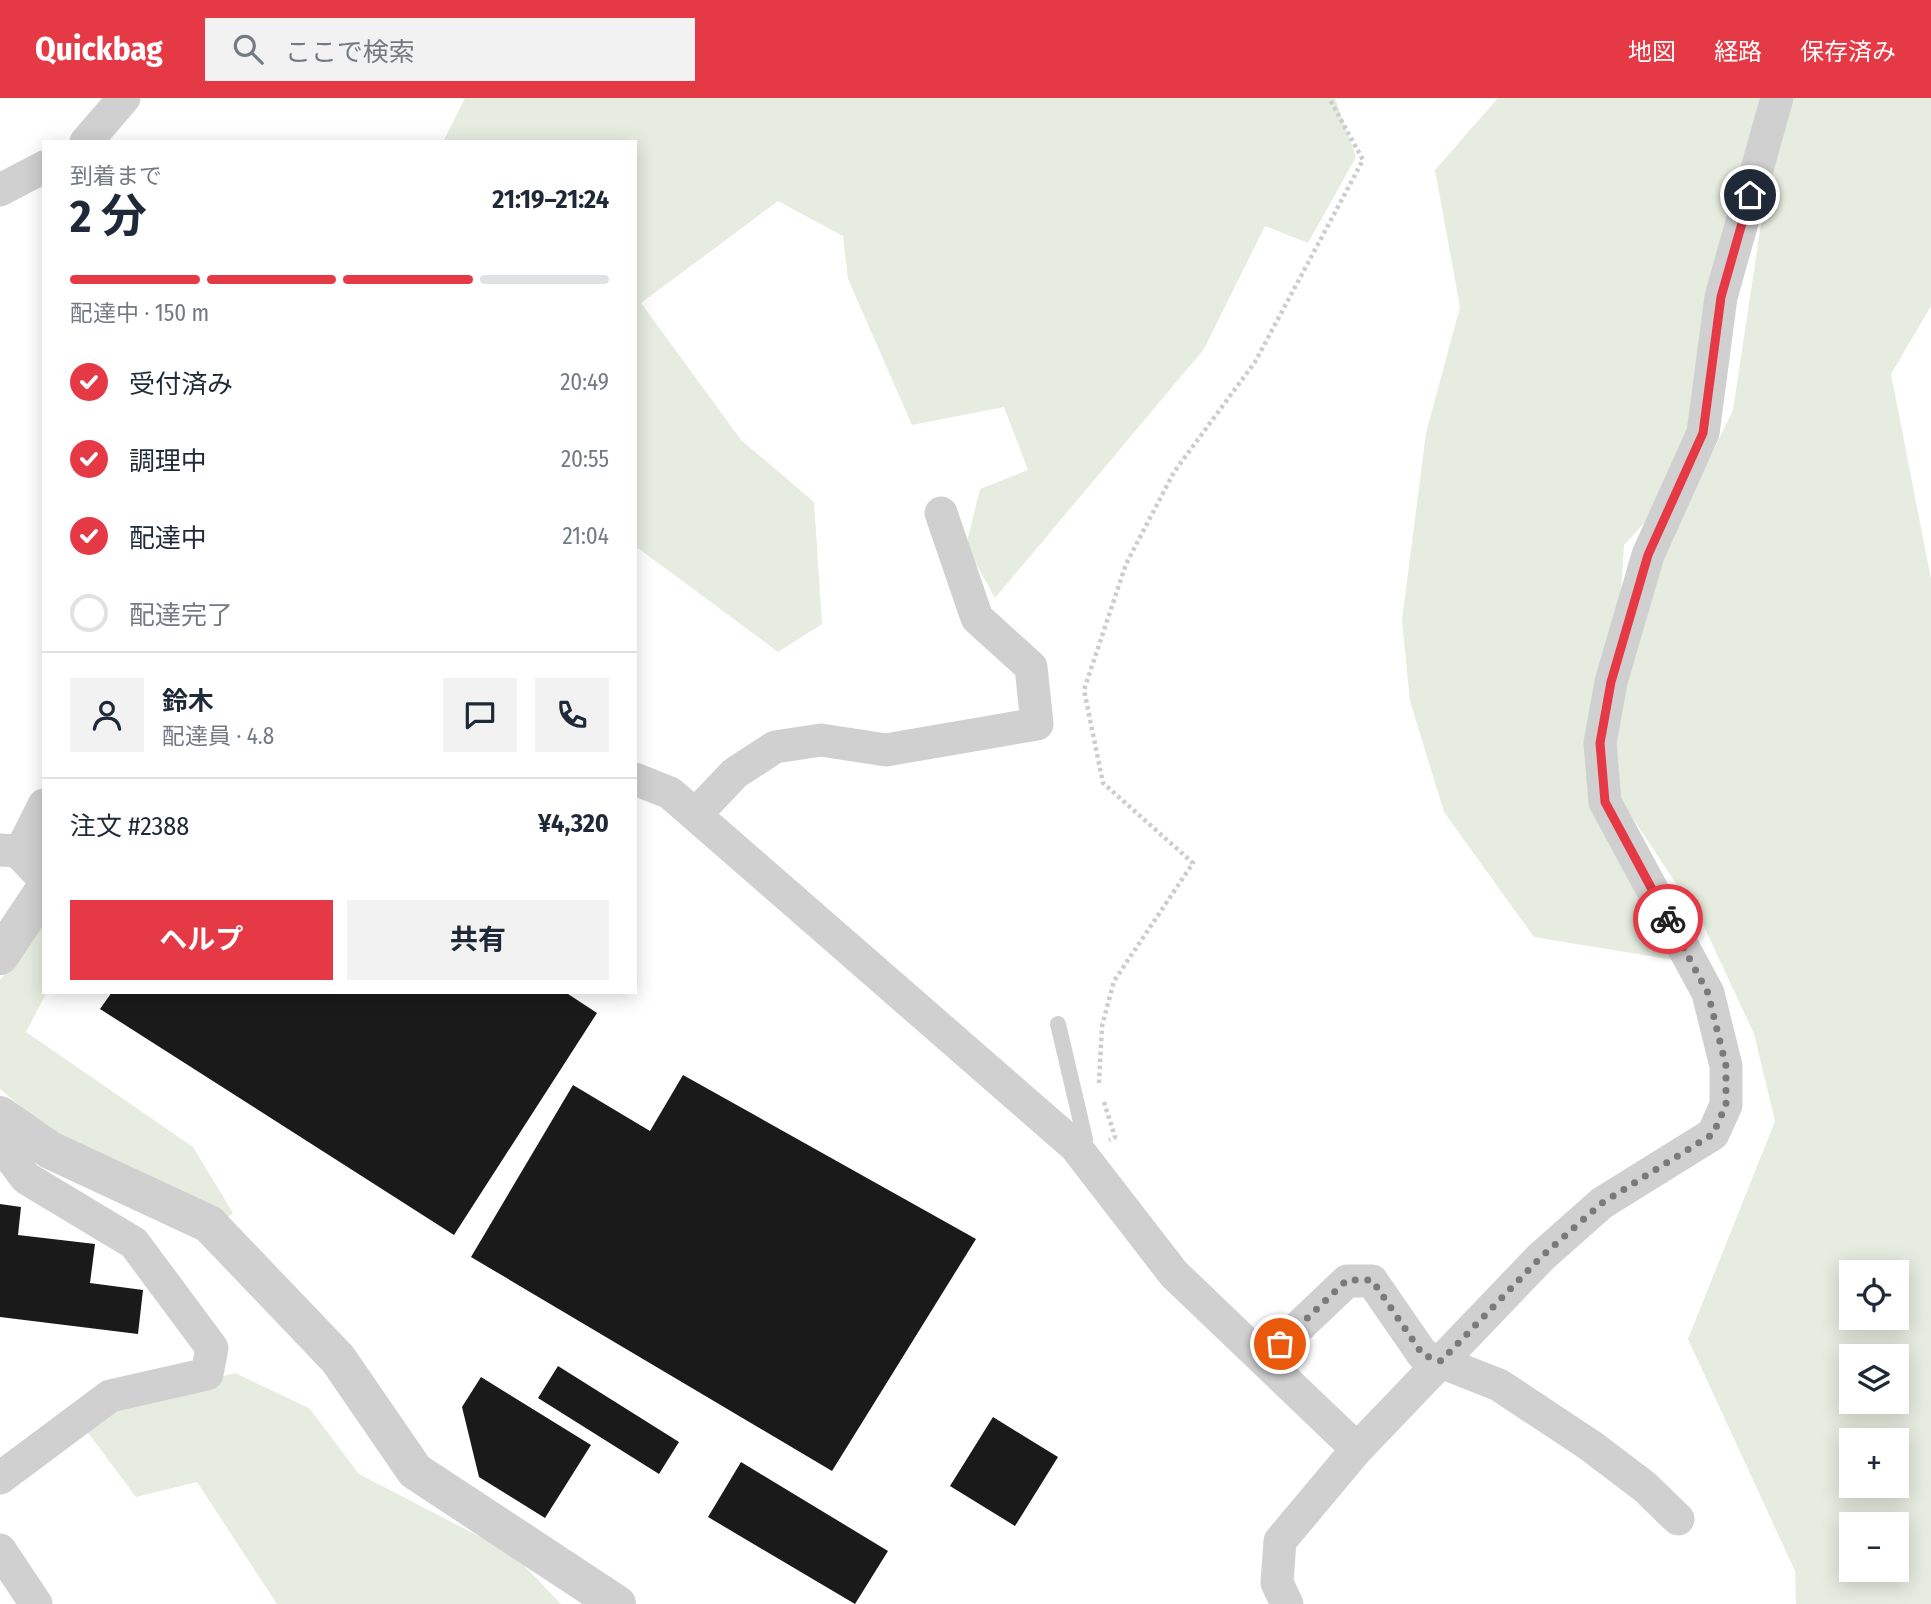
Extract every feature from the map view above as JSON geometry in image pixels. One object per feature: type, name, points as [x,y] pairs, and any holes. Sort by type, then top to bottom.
[{"type":"street","points":[[88,140],[124,98]]},
{"type":"street","points":[[1287,1604],[1277,1583],[1280,1541],[1357,1448],[1541,1257],[1602,1203],[1713,1134],[1726,1105],[1726,1066],[1708,993],[1605,802],[1600,743],[1611,682],[1648,555],[1703,433],[1721,297],[1777,98]]},
{"type":"street","points":[[0,190],[42,168]]},
{"type":"street","points":[[695,815],[735,773],[775,747],[821,740],[886,750],[1037,724],[1031,667],[977,618],[941,513]]},
{"type":"street","points":[[637,780],[670,793],[1080,1143],[1174,1274],[1357,1448]]},
{"type":"street","points":[[22,858],[42,810]]},
{"type":"street","points":[[0,957],[42,893]]},
{"type":"street","points":[[0,1115],[50,1150],[209,1224],[338,1359],[415,1471],[617,1604]]},
{"type":"street","points":[[0,1143],[26,1178],[134,1243],[212,1348],[207,1374],[110,1396],[0,1478]]},
{"type":"street","points":[[1264,1360],[1347,1280],[1372,1280],[1423,1355],[1499,1385],[1580,1439],[1645,1487],[1678,1520]]},
{"type":"street","points":[[0,1550],[36,1604]]},
{"type":"lane","points":[[1058,1024],[1080,1143]]},
{"type":"path","points":[[1099,1085],[1102,1026],[1114,981],[1193,863],[1103,783],[1084,690],[1126,564],[1174,472],[1255,362],[1363,160],[1329,98]]},
{"type":"path","points":[[1080,1143],[1104,1143],[1115,1137],[1103,1098]]},
{"type":"shaded area","points":[[465,98],[1335,98],[1356,157],[1308,243],[1265,226],[1204,349],[995,598],[966,546],[980,489],[1028,470],[1004,407],[912,425],[848,279],[843,236],[778,201],[641,303],[741,440],[814,502],[822,624],[778,652],[637,548],[637,140],[444,140]]},
{"type":"shaded area","points":[[1498,98],[1763,98],[1688,427],[1659,507],[1624,545],[1620,609],[1588,742],[1680,961],[1534,937],[1444,812],[1410,701],[1402,620],[1426,433],[1460,307],[1435,170]]},
{"type":"shaded area","points":[[1789,98],[1931,98],[1931,306],[1891,374],[1931,579],[1931,1604],[1796,1604],[1795,1571],[1688,1339],[1775,1121],[1754,1034],[1703,924],[1618,796],[1608,746],[1661,559],[1733,410],[1761,224]]},
{"type":"shaded area","points":[[42,924],[42,994],[46,994],[26,1032],[193,1147],[233,1213],[222,1221],[62,1141],[0,1089],[0,980]]},
{"type":"shaded area","points":[[235,1373],[309,1408],[359,1474],[513,1554],[561,1604],[277,1604],[197,1482],[136,1497],[86,1430],[120,1403]]},
{"type":"building","points":[[111,994],[568,994],[597,1013],[454,1235],[100,1009]]},
{"type":"building","points":[[683,1075],[976,1239],[832,1471],[471,1257],[573,1085],[650,1131]]},
{"type":"building","points":[[0,1204],[21,1207],[18,1235],[95,1244],[90,1283],[143,1290],[138,1334],[0,1317]]},
{"type":"building","points":[[558,1366],[679,1442],[659,1474],[538,1398]]},
{"type":"building","points":[[481,1377],[591,1445],[545,1518],[479,1477],[462,1407]]},
{"type":"building","points":[[993,1417],[1058,1457],[1015,1526],[950,1486]]},
{"type":"building","points":[[741,1462],[888,1551],[855,1604],[708,1517]]},
{"type":"way so far","points":[[1280,1344],[1347,1280],[1372,1280],[1423,1355],[1441,1361],[1541,1257],[1602,1203],[1713,1134],[1726,1105],[1726,1066],[1708,993],[1668,919]]},
{"type":"route","points":[[1668,919],[1605,802],[1600,743],[1611,682],[1648,555],[1703,433],[1721,297],[1750,195]]}]
